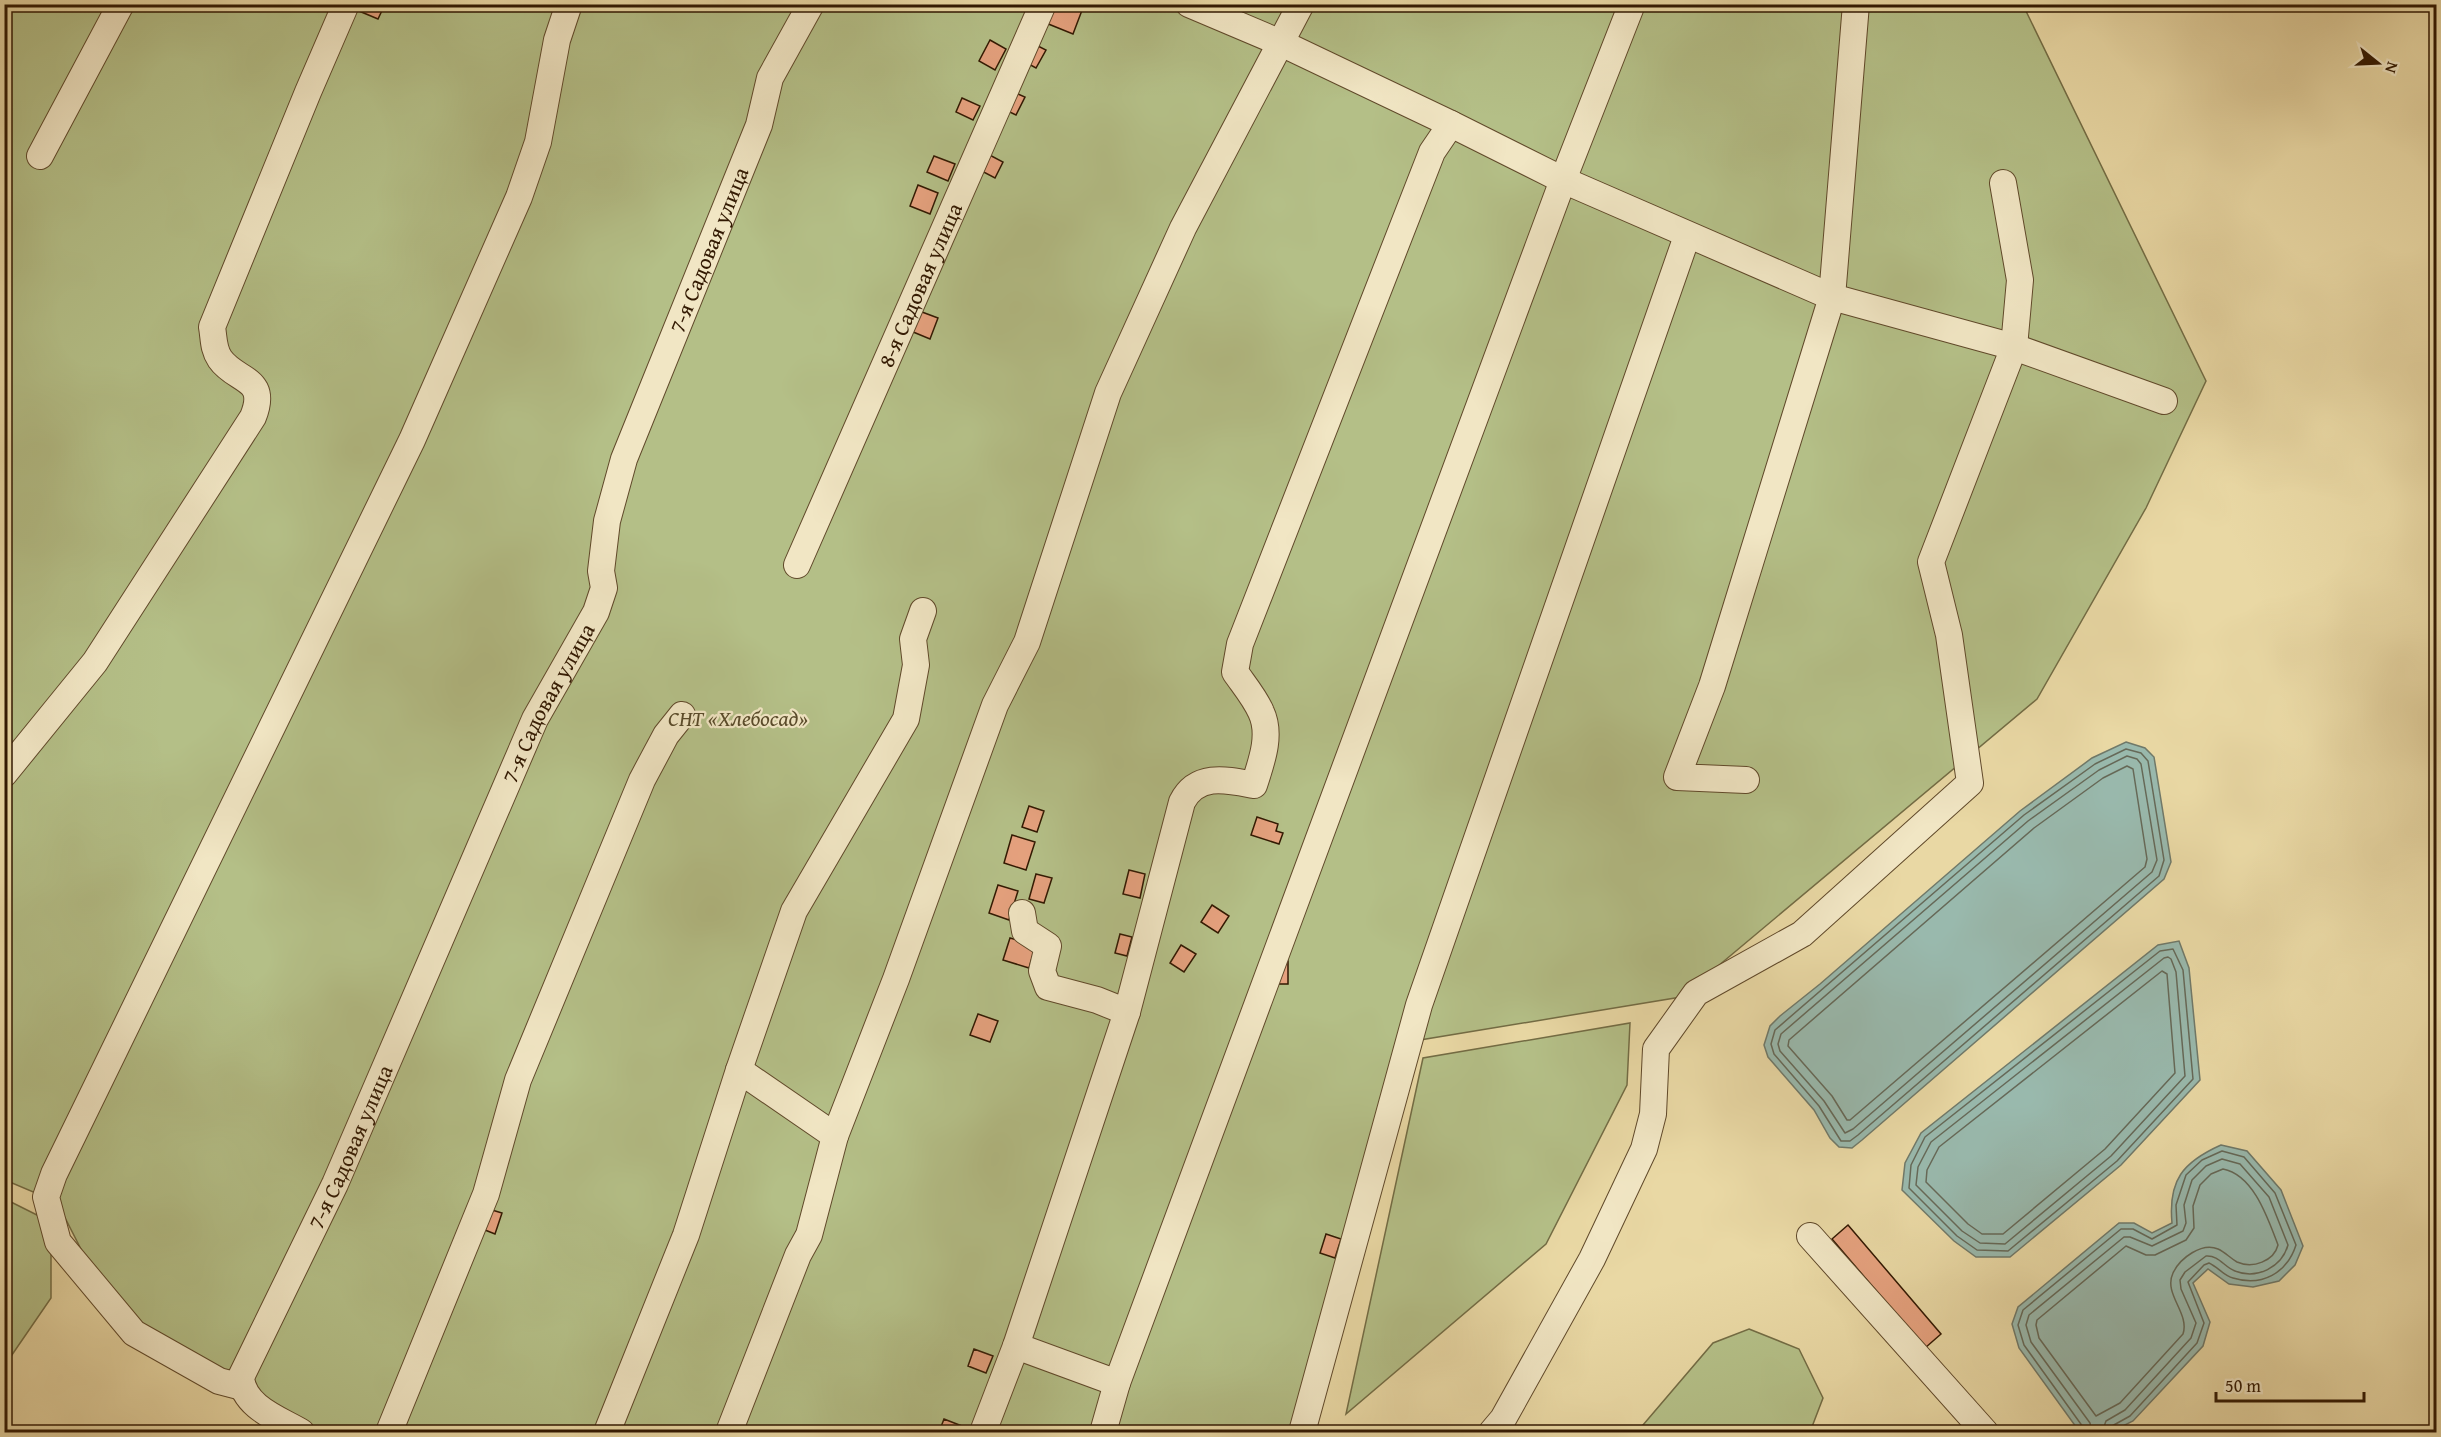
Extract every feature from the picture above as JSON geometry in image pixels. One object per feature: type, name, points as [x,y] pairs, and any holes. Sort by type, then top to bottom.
[{"type":"lane","points":[[39,156],[121,4]]},
{"type":"lane","points":[[4,774],[95,662],[254,417],[258,406],[257,394],[251,382],[222,362],[215,351],[212,327],[346,4]]},
{"type":"lane","points":[[301,1432],[253,1404],[242,1387],[219,1381],[134,1334],[58,1242],[46,1197],[59,1163],[412,440],[519,197],[538,142],[557,40],[569,4]]},
{"type":"lane","name":"7-я Садовая улица","points":[[242,1387],[241,1377],[335,1184],[535,719],[596,612],[604,588],[601,571],[607,521],[624,459],[759,125],[770,78],[810,4]]},
{"type":"lane","name":"8-я Садовая улица","points":[[798,565],[1043,4]]},
{"type":"lane","points":[[1189,4],[1281,44],[1563,180],[1687,236],[1832,297],[2014,347],[2164,401]]},
{"type":"lane","points":[[729,1432],[798,1256],[809,1235],[835,1136],[896,979],[995,705],[1027,642],[1108,393],[1183,228],[1301,4]]},
{"type":"lane","points":[[1103,1432],[1117,1383],[1563,180],[1632,4]]},
{"type":"lane","points":[[1746,780],[1677,777],[1713,686],[1832,297],[1856,4]]},
{"type":"lane","points":[[983,1432],[1016,1346],[1127,1012],[1185,796],[1200,784],[1220,778],[1254,785],[1264,752],[1265,726],[1262,712],[1235,672],[1240,645],[1432,152],[1451,124]]},
{"type":"lane","points":[[1492,1432],[1503,1419],[1592,1259],[1644,1149],[1653,1114],[1656,1049],[1696,993],[1802,934],[1970,783],[1949,635],[1931,562],[2014,347],[2020,280],[2003,183]]},
{"type":"lane","points":[[1302,1432],[1419,1005],[1687,236]]},
{"type":"lane","points":[[606,1432],[686,1235],[739,1070],[794,911],[906,719],[916,665],[913,639],[923,611]]},
{"type":"lane","points":[[389,1432],[486,1194],[518,1080],[642,780],[666,735],[682,716]]},
{"type":"lane","points":[[1022,913],[1025,931],[1048,946],[1042,971],[1048,987],[1127,1012]]},
{"type":"lane","points":[[739,1070],[835,1136]]},
{"type":"lane","points":[[1810,1236],[1985,1432]]},
{"type":"lane","points":[[1016,1346],[1117,1383]]},
{"type":"green space","name":"СНТ «Хлебосад»","points":[[4,5],[2023,5],[2206,381],[2146,508],[2037,699],[1681,997],[1402,1043],[1295,1432],[309,1432],[117,1320],[57,1202],[5,1180]]},
{"type":"green space","points":[[1630,1023],[1627,1085],[1546,1244],[1346,1414],[1423,1058]]},
{"type":"green space","points":[[5,1199],[51,1222],[51,1298],[5,1365]]},
{"type":"green space","points":[[1749,1329],[1799,1349],[1823,1398],[1810,1432],[1637,1432],[1713,1343]]},
{"type":"water","points":[[2126,742],[2145,748],[2154,757],[2171,862],[2164,879],[1862,1140],[1852,1148],[1839,1147],[1830,1138],[1814,1110],[1768,1057],[1764,1045],[1770,1026],[2020,811],[2092,758]]},
{"type":"water","points":[[2179,941],[2189,968],[2200,1080],[2121,1165],[2010,1257],[1976,1257],[1954,1241],[1902,1190],[1905,1163],[1921,1133],[2158,945]]},
{"type":"water","points":[[2221,1145],[2247,1151],[2281,1190],[2303,1246],[2295,1265],[2279,1281],[2253,1287],[2229,1284],[2208,1269],[2193,1283],[2210,1322],[2203,1346],[2133,1421],[2111,1432],[2079,1431],[2019,1348],[2012,1324],[2018,1307],[2119,1223],[2134,1223],[2152,1233],[2172,1223],[2173,1195],[2181,1174],[2197,1158]]},
{"type":"building","points":[[362,4],[385,4],[378,19],[359,11]]},
{"type":"building","points":[[1048,4],[1084,5],[1073,34],[1041,21]]},
{"type":"building","points":[[990,40],[1006,49],[995,70],[979,61]]},
{"type":"building","points":[[1032,43],[1046,50],[1036,68],[1023,61]]},
{"type":"building","points":[[1009,90],[1025,97],[1016,115],[1001,108]]},
{"type":"building","points":[[962,98],[980,106],[973,120],[956,112]]},
{"type":"building","points":[[982,151],[1003,162],[995,178],[974,167]]},
{"type":"building","points":[[934,156],[955,164],[948,181],[927,172]]},
{"type":"building","points":[[918,185],[938,193],[930,214],[910,206]]},
{"type":"building","points":[[914,309],[938,318],[930,339],[906,329]]},
{"type":"building","points":[[1029,806],[1044,811],[1037,832],[1022,827]]},
{"type":"building","points":[[1257,817],[1278,824],[1276,831],[1283,833],[1279,844],[1251,835]]},
{"type":"building","points":[[1012,835],[1035,842],[1026,870],[1004,863]]},
{"type":"building","points":[[1129,870],[1145,874],[1140,898],[1123,894]]},
{"type":"building","points":[[1036,874],[1052,878],[1044,903],[1029,899]]},
{"type":"building","points":[[998,885],[1018,891],[1009,920],[989,913]]},
{"type":"building","points":[[1212,905],[1229,916],[1218,933],[1201,922]]},
{"type":"building","points":[[1120,934],[1132,937],[1127,956],[1115,953]]},
{"type":"building","points":[[1010,938],[1036,945],[1029,968],[1003,960]]},
{"type":"building","points":[[1181,945],[1196,954],[1184,972],[1170,963]]},
{"type":"building","points":[[1276,961],[1288,961],[1288,984],[1276,984]]},
{"type":"building","points":[[978,1014],[998,1021],[990,1042],[970,1035]]},
{"type":"building","points":[[492,1210],[502,1213],[495,1234],[485,1230]]},
{"type":"building","points":[[1848,1225],[1941,1334],[1925,1348],[1832,1239]]},
{"type":"building","points":[[1326,1234],[1341,1239],[1335,1258],[1320,1253]]},
{"type":"building","points":[[974,1349],[993,1356],[986,1373],[968,1366]]},
{"type":"building","points":[[944,1419],[967,1428],[965,1432],[939,1432]]}]
